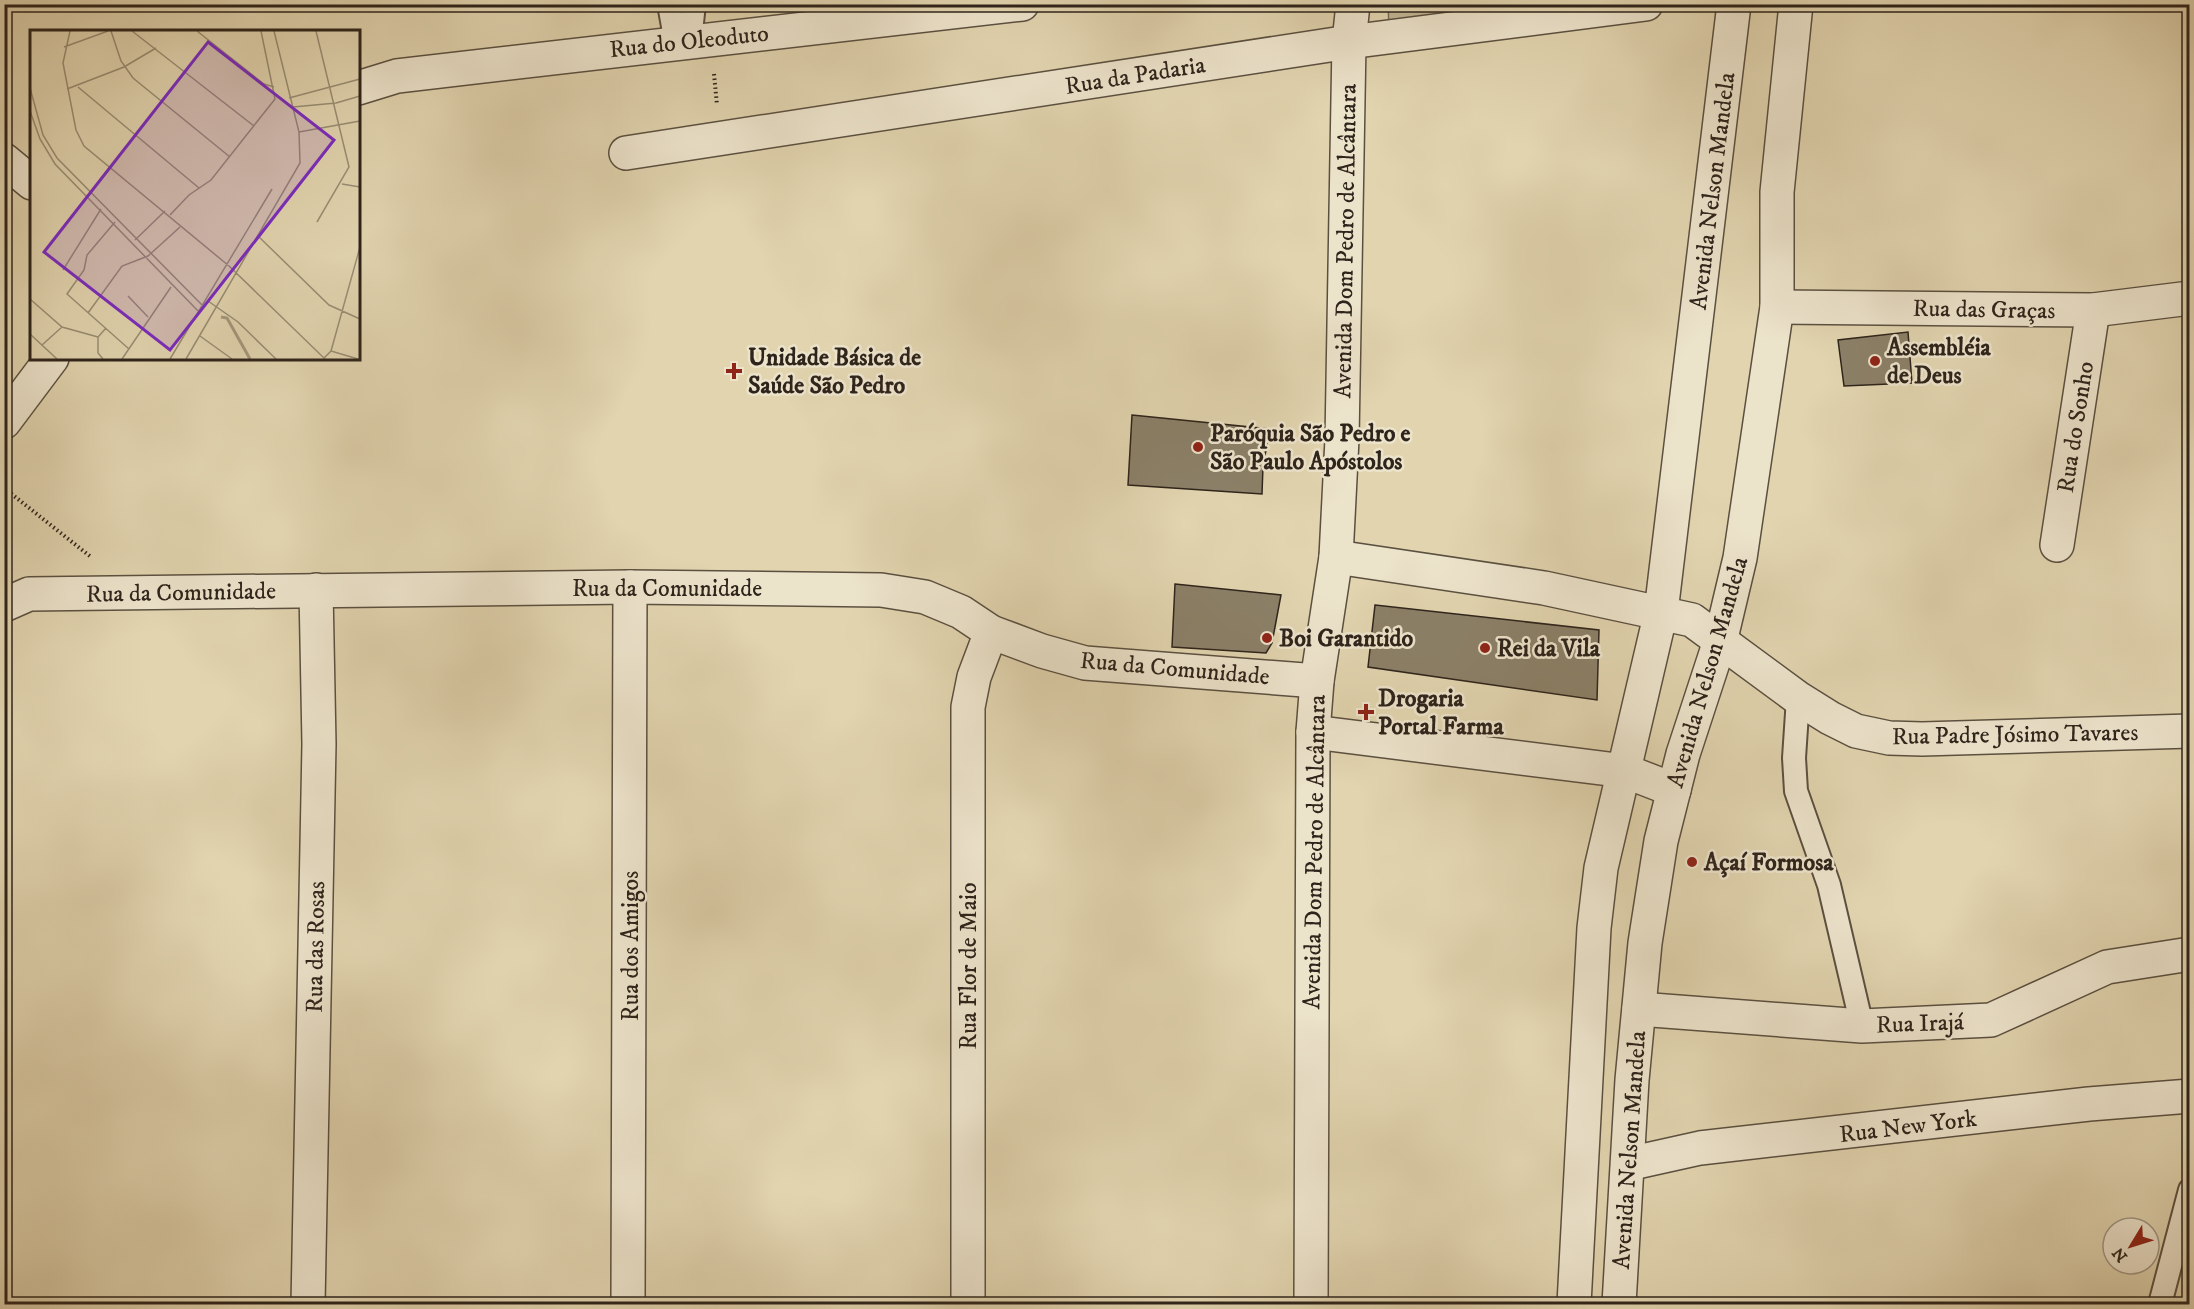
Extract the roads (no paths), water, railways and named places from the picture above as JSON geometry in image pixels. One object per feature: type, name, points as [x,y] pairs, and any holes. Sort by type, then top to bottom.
[{"type":"street","name":"Avenida Dom Pedro de Alcântara","points":[[1311,1305],[1313,732],[1317,681],[1336,557],[1342,439],[1349,42],[1353,4]]},
{"type":"street","name":"Rua da Padaria","points":[[626,153],[1349,42],[1646,4]]},
{"type":"street","name":"Avenida Nelson Mandela","points":[[1574,1305],[1593,928],[1601,868],[1661,612],[1734,4]]},
{"type":"street","name":"Avenida Nelson Mandela","points":[[1619,1305],[1632,1080],[1645,943],[1661,840],[1721,638],[1740,558],[1777,307],[1777,192],[1796,4]]},
{"type":"street","name":"Rua do Oleoduto","points":[[360,87],[397,76],[1013,5]]},
{"type":"street","points":[[4,160],[30,181]]},
{"type":"street","name":"Rua das Graças","points":[[1777,307],[2093,310],[2190,298]]},
{"type":"street","name":"Rua do Sonho","points":[[2057,545],[2093,310]]},
{"type":"street","points":[[4,422],[50,360]]},
{"type":"street","name":"Rua Padre Jósimo Tavares","points":[[1336,557],[1544,588],[1692,620],[1721,638],[1798,698],[1857,731],[1889,738],[2190,731]]},
{"type":"street","name":"Rua da Comunidade","points":[[4,605],[29,594],[135,592],[630,587],[881,590],[925,597],[961,612],[991,632],[1042,651],[1085,663],[1317,681]]},
{"type":"street","name":"Rua dos Amigos","points":[[628,1305],[630,587]]},
{"type":"street","name":"Rua das Rosas","points":[[308,1305],[319,744],[316,590]]},
{"type":"street","name":"Rua Flor de Maio","points":[[968,1305],[968,707],[974,677],[991,632]]},
{"type":"street","points":[[1313,732],[1625,771],[1674,790]]},
{"type":"street","name":"Rua Irajá","points":[[1639,1009],[1862,1026],[1990,1020],[2108,968],[2190,954]]},
{"type":"street","name":"Rua New York","points":[[1628,1164],[1700,1148],[2089,1104],[2190,1096]]},
{"type":"lane","points":[[669,4],[692,41]]},
{"type":"lane","points":[[692,41],[694,4]]},
{"type":"lane","points":[[1798,698],[1794,758],[1796,790],[1829,885],[1862,1026]]},
{"type":"lane","points":[[2160,1305],[2190,1190]]},
{"type":"place","name":"Assembléia de Deus","points":[[1875,361]]},
{"type":"place","name":"Unidade Básica de Saúde São Pedro","points":[[734,371]]},
{"type":"place","name":"Paróquia São Pedro e São Paulo Apóstolos","points":[[1198,447]]},
{"type":"place","name":"Boi Garantido","points":[[1267,638]]},
{"type":"place","name":"Rei da Vila","points":[[1485,648]]},
{"type":"place","name":"Drogaria Portal Farma","points":[[1366,712]]},
{"type":"place","name":"Açaí Formosa","points":[[1692,862]]}]
